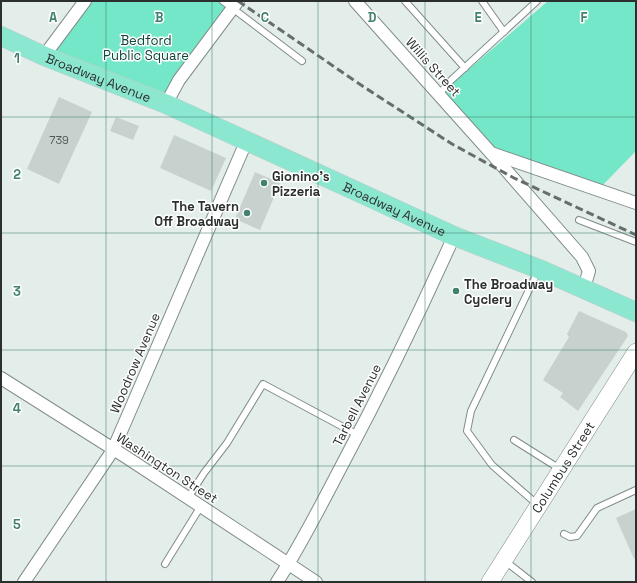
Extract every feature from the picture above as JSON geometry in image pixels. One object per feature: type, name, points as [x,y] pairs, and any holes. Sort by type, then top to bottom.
[{"type":"main road","name":"Broadway Avenue","points":[[1,36],[44,56],[166,104],[246,142],[454,236],[539,269],[636,312]]},
{"type":"street","points":[[44,56],[84,1]]},
{"type":"street","name":"Willis Street","points":[[355,1],[491,152],[582,257],[589,272],[584,288]]},
{"type":"street","points":[[166,104],[179,80],[231,3]]},
{"type":"street","name":"Woodrow Avenue","points":[[24,582],[113,450],[246,142]]},
{"type":"street","name":"Willis Street","points":[[491,152],[636,203]]},
{"type":"street","name":"Tarbell Avenue","points":[[277,582],[289,563],[358,435],[407,339],[454,236]]},
{"type":"street","name":"Columbus Street","points":[[490,582],[505,561],[636,352]]},
{"type":"street","name":"Washington Street","points":[[1,378],[201,506],[316,582]]},
{"type":"lane","points":[[405,1],[465,68]]},
{"type":"lane","points":[[482,1],[504,32]]},
{"type":"lane","points":[[439,95],[447,84],[537,1]]},
{"type":"lane","points":[[231,3],[302,61]]},
{"type":"lane","points":[[579,220],[636,242]]},
{"type":"lane","points":[[539,269],[471,411],[467,431],[492,465],[539,506]]},
{"type":"lane","points":[[188,498],[204,473],[227,443],[263,384],[358,435]]},
{"type":"lane","points":[[514,440],[562,470]]},
{"type":"lane","points":[[564,534],[570,537],[577,536],[598,508],[636,490]]},
{"type":"lane","points":[[165,564],[201,506]]},
{"type":"lane","points":[[505,561],[532,582]]},
{"type":"green space","name":"Bedford Public Square","points":[[85,1],[223,1],[232,7],[166,104],[44,56]]},
{"type":"green space","points":[[548,1],[636,1],[636,151],[598,190],[491,153],[439,95]]},
{"type":"building","points":[[59,97],[92,112],[59,184],[27,169]]},
{"type":"building","points":[[116,117],[139,126],[133,140],[110,131]]},
{"type":"building","points":[[174,135],[226,158],[211,191],[160,168]]},
{"type":"building","points":[[255,172],[280,183],[260,230],[235,219]]},
{"type":"building","points":[[579,311],[626,332],[628,336],[578,411],[560,397],[563,393],[543,380],[569,337],[567,334]]},
{"type":"building","points":[[636,509],[636,558],[634,559],[616,518]]},
{"type":"railway","points":[[238,1],[364,87],[452,144],[514,178],[636,235]]},
{"type":"place","name":"Gionino's Pizzeria","points":[[264,183]]},
{"type":"place","name":"The Tavern Off Broadway","points":[[247,213]]},
{"type":"place","name":"The Broadway Cyclery","points":[[456,291]]}]
